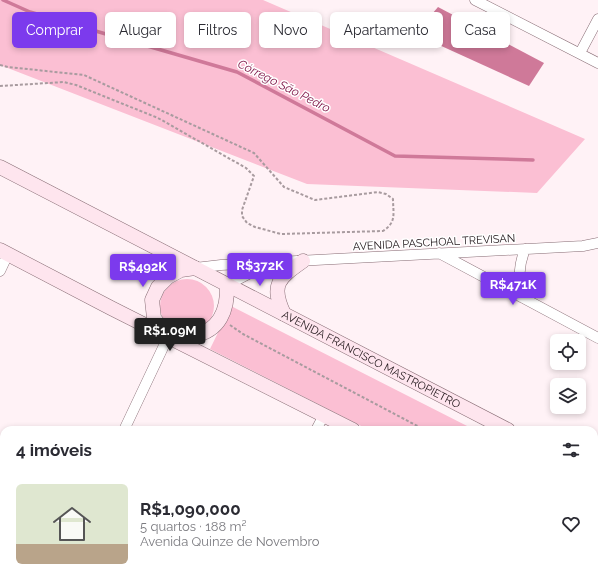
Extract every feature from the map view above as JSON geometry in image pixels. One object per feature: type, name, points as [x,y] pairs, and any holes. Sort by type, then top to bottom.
[{"type":"main road","name":"AVENIDA FRANCISCO MASTROPIETRO","points":[[0,167],[500,426]]},
{"type":"main road","points":[[4,252],[168,337],[345,426]]},
{"type":"main road","points":[[284,314],[279,304],[277,291],[280,280],[286,273],[303,261]]},
{"type":"main road","points":[[168,337],[154,318],[152,300],[158,287],[168,277],[181,270],[195,268]]},
{"type":"main road","points":[[168,337],[193,336],[210,330],[221,318],[225,308],[227,285]]},
{"type":"street","points":[[475,0],[598,63]]},
{"type":"street","points":[[580,54],[598,19]]},
{"type":"street","name":"AVENIDA PASCHOAL TREVISAN","points":[[195,268],[271,262],[583,246],[598,243]]},
{"type":"street","points":[[521,297],[518,278],[521,259],[525,249]]},
{"type":"street","points":[[0,271],[4,252]]},
{"type":"street","points":[[439,253],[598,338]]},
{"type":"street","name":"AVENIDA PASCHOAL TREVISAN","points":[[227,285],[271,262]]},
{"type":"street","points":[[126,426],[168,337]]},
{"type":"street","points":[[318,426],[324,415]]},
{"type":"path","points":[[0,65],[84,75],[254,153],[284,187],[302,195],[315,200],[368,192],[386,194],[392,199],[394,220],[388,228],[383,231],[281,234],[255,227],[247,223],[242,216],[242,210],[254,176],[246,168],[158,118],[76,85],[64,82],[0,86]]},
{"type":"path","points":[[221,318],[243,334],[417,426]]},
{"type":"shaded area","points":[[0,0],[263,0],[291,12],[259,12],[259,48],[322,48],[322,25],[330,29],[330,48],[374,48],[585,139],[537,193],[307,184],[0,65]]},
{"type":"shaded area","points":[[438,7],[451,14],[451,48],[510,48],[510,45],[544,63],[529,86],[443,47],[443,12],[434,12]]},
{"type":"shaded area","points":[[187,279],[197,281],[206,287],[212,296],[214,306],[212,316],[206,325],[197,331],[187,333],[177,331],[168,325],[162,316],[160,306],[162,296],[168,287],[177,281]]},
{"type":"shaded area","points":[[231,306],[467,426],[361,426],[210,349]]},
{"type":"waterway","name":"Córrego São Pedro","points":[[3,0],[30,12],[237,72],[395,156],[533,160]]}]
